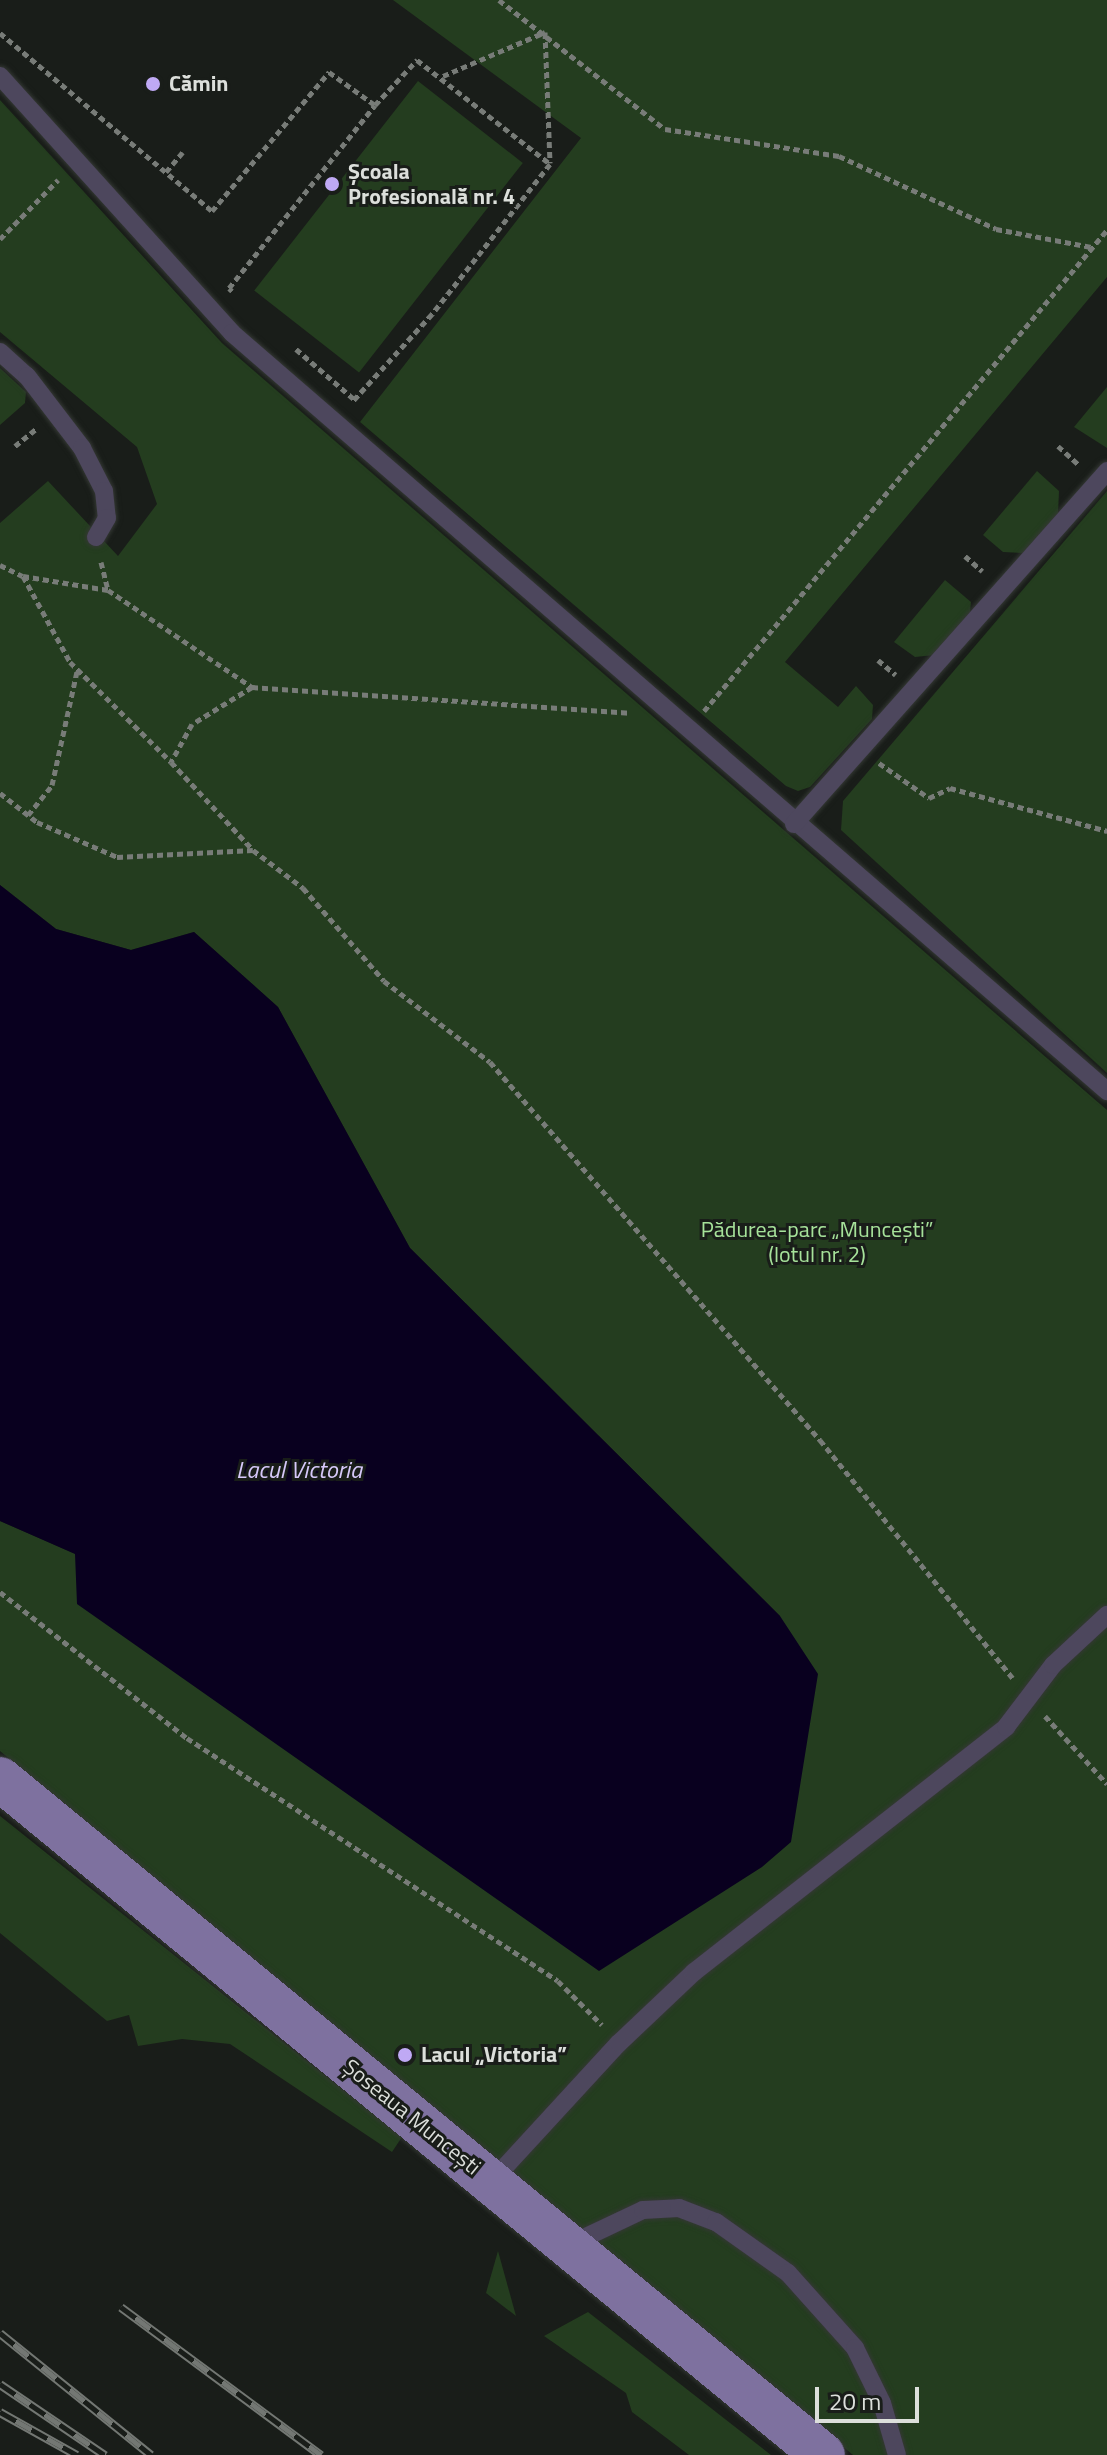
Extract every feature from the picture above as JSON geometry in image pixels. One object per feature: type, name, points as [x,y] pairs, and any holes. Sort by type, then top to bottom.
[{"type":"main road","name":"Șoseaua Muncești","points":[[0,1779],[823,2455]]},
{"type":"lane","points":[[0,76],[232,333],[794,824],[1107,1091]]},
{"type":"lane","points":[[0,352],[27,376],[87,458],[104,491],[107,518],[96,537]]},
{"type":"lane","points":[[794,824],[862,751],[1107,471]]},
{"type":"lane","points":[[491,2182],[619,2043],[694,1972],[1006,1727],[1053,1665],[1107,1615]]},
{"type":"lane","points":[[568,2246],[643,2210],[679,2208],[716,2222],[788,2273],[855,2348],[882,2403],[897,2455]]},
{"type":"path","points":[[499,0],[545,32],[665,129],[839,156],[996,229],[1092,247]]},
{"type":"path","points":[[443,76],[545,32]]},
{"type":"path","points":[[335,421],[432,314],[550,164],[545,32]]},
{"type":"path","points":[[0,33],[212,211],[329,72],[375,105]]},
{"type":"path","points":[[238,297],[229,288],[375,105],[417,60],[443,76],[550,164]]},
{"type":"path","points":[[166,172],[183,152]]},
{"type":"path","points":[[0,239],[79,160]]},
{"type":"path","points":[[0,565],[23,576],[108,590],[252,687],[616,709],[688,730],[1107,230]]},
{"type":"path","points":[[289,343],[354,399]]},
{"type":"path","points":[[23,576],[77,670],[171,762],[253,850],[303,888],[384,981],[490,1062],[820,1440],[1030,1699],[1107,1784]]},
{"type":"path","points":[[28,815],[52,785],[77,670]]},
{"type":"path","points":[[171,762],[192,724],[252,687]]},
{"type":"path","points":[[862,751],[929,798],[950,788],[1107,831]]},
{"type":"path","points":[[0,793],[28,815],[117,857],[253,850]]},
{"type":"path","points":[[0,1592],[187,1738],[558,1981],[619,2043]]},
{"type":"green space","points":[[393,0],[1107,0],[1107,277],[785,662],[838,707],[856,686],[873,705],[872,719],[810,787],[798,791],[786,786],[360,422],[581,138]]},
{"type":"green space","points":[[418,81],[523,163],[359,372],[254,291]]},
{"type":"green space","name":"Pădurea-parc „Muncești” (lotul nr. 2)","points":[[0,100],[222,343],[1107,1110],[1107,2455],[853,2455],[0,1751],[0,1521],[76,1554],[780,1616],[410,1248],[278,1007],[194,932],[131,950],[56,929],[0,885],[0,523],[48,481],[118,556],[157,504],[137,447],[0,332]]},
{"type":"green space","points":[[0,368],[26,392],[25,403],[0,425]]},
{"type":"green space","points":[[1107,387],[1107,448],[1074,427]]},
{"type":"green space","points":[[1037,471],[1059,491],[1058,514],[1023,553],[1003,552],[983,535]]},
{"type":"green space","points":[[1107,491],[1107,1073],[841,830],[843,801]]},
{"type":"green space","points":[[945,580],[971,602],[970,612],[935,655],[915,657],[894,642]]},
{"type":"green space","points":[[0,1816],[402,2137],[392,2152],[230,2044],[182,2039],[138,2046],[129,2015],[107,2021],[0,1933]]},
{"type":"green space","points":[[498,2251],[516,2316],[486,2293]]},
{"type":"green space","points":[[588,2312],[771,2455],[689,2455],[632,2412],[626,2393],[544,2336]]},
{"type":"water","name":"Lacul Victoria","points":[[0,885],[56,929],[131,950],[194,932],[278,1007],[410,1248],[780,1616],[818,1674],[791,1842],[762,1867],[599,1971],[77,1604],[75,1554],[0,1521]]},
{"type":"railway","points":[[121,2307],[321,2455]]},
{"type":"railway","points":[[0,2333],[151,2455]]},
{"type":"railway","points":[[0,2384],[105,2455]]},
{"type":"railway","points":[[0,2412],[77,2455]]},
{"type":"place","name":"Cămin","points":[[153,84]]},
{"type":"place","name":"Școala Profesională nr. 4","points":[[332,184]]},
{"type":"place","name":"Lacul „Victoria”","points":[[405,2055]]}]
